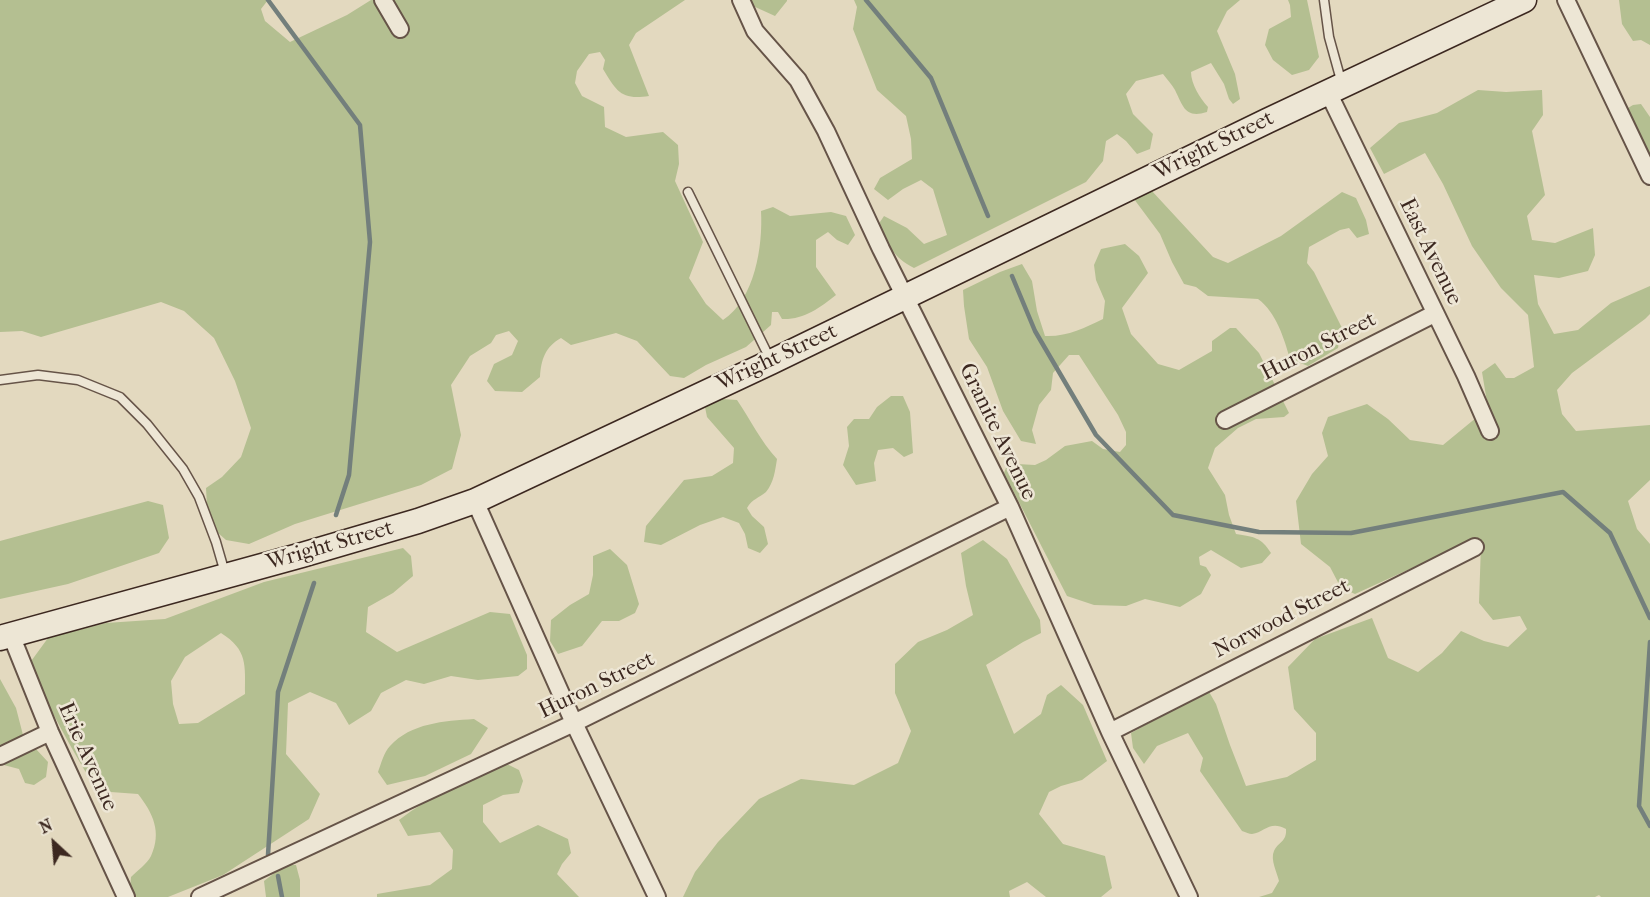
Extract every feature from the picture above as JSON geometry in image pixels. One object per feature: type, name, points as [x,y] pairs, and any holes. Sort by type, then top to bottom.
[{"type":"main road","name":"Wright Street","points":[[5,636],[418,521],[475,501],[771,362],[1335,88],[1524,0]]},
{"type":"street","points":[[382,0],[400,29]]},
{"type":"street","name":"Granite Avenue","points":[[741,0],[755,31],[798,80],[825,131],[881,249],[1010,507],[1110,732],[1189,897]]},
{"type":"street","points":[[1566,0],[1650,176]]},
{"type":"street","name":"East Avenue","points":[[1335,88],[1434,314],[1466,376],[1490,431]]},
{"type":"street","name":"Huron Street","points":[[1225,420],[1434,314]]},
{"type":"street","points":[[475,501],[574,723],[657,897]]},
{"type":"street","name":"Huron Street","points":[[200,897],[574,723],[1010,507]]},
{"type":"street","name":"Norwood Street","points":[[1110,732],[1475,547]]},
{"type":"street","name":"Erie Avenue","points":[[5,636],[126,897]]},
{"type":"street","points":[[0,756],[50,732]]},
{"type":"lane","points":[[1324,0],[1335,88]]},
{"type":"lane","points":[[688,192],[771,362]]},
{"type":"lane","points":[[0,380],[38,375],[78,380],[120,397],[147,424],[183,469],[199,497],[226,576]]},
{"type":"green space","points":[[0,0],[268,0],[261,9],[265,21],[290,42],[347,15],[371,0],[685,0],[636,33],[629,45],[649,96],[632,97],[616,89],[603,69],[605,60],[600,52],[589,54],[577,71],[575,83],[582,96],[604,107],[605,127],[626,137],[663,132],[678,145],[679,164],[675,181],[703,242],[689,278],[706,304],[723,320],[743,299],[755,271],[760,240],[761,211],[773,207],[790,216],[831,212],[846,216],[855,235],[848,245],[837,240],[828,232],[816,240],[816,267],[836,295],[817,309],[797,318],[782,319],[778,312],[772,312],[771,325],[746,347],[684,378],[670,376],[637,341],[616,333],[571,345],[561,338],[545,354],[540,377],[522,392],[495,391],[487,381],[494,364],[512,355],[518,341],[509,331],[496,335],[491,343],[470,356],[451,385],[461,435],[452,469],[421,485],[295,524],[249,544],[226,540],[208,524],[206,488],[222,477],[241,457],[251,428],[235,381],[214,338],[184,311],[161,302],[41,337],[22,331],[0,332]]},
{"type":"green space","points":[[750,0],[787,1],[775,16],[753,6]]},
{"type":"green space","points":[[854,0],[1240,0],[1227,11],[1217,31],[1235,74],[1240,99],[1233,104],[1211,63],[1191,72],[1196,91],[1208,107],[1207,112],[1200,114],[1186,110],[1163,74],[1136,81],[1126,94],[1133,114],[1153,134],[1150,149],[1137,154],[1117,134],[1106,141],[1103,161],[1086,182],[914,268],[896,255],[885,238],[878,225],[884,216],[907,228],[924,244],[947,235],[933,189],[921,180],[888,200],[874,189],[880,178],[912,159],[911,139],[906,116],[877,90],[853,29],[857,7]]},
{"type":"green space","points":[[1288,0],[1307,0],[1319,57],[1309,70],[1292,75],[1273,60],[1265,45],[1269,29],[1291,17]]},
{"type":"green space","points":[[1619,0],[1650,0],[1650,45],[1641,40],[1633,41],[1622,24]]},
{"type":"green space","points":[[1478,90],[1506,92],[1542,90],[1543,115],[1532,131],[1545,195],[1527,216],[1532,240],[1555,243],[1593,228],[1595,255],[1588,271],[1559,278],[1534,275],[1538,304],[1554,334],[1578,330],[1611,303],[1650,286],[1650,314],[1572,373],[1557,390],[1562,414],[1576,431],[1650,425],[1650,480],[1628,501],[1637,529],[1650,544],[1650,897],[1601,897],[1599,895],[1595,897],[1259,897],[1272,893],[1279,881],[1273,854],[1285,837],[1286,829],[1272,826],[1252,834],[1242,831],[1200,771],[1203,758],[1188,733],[1157,746],[1144,764],[1133,748],[1131,733],[1178,707],[1182,699],[1208,690],[1216,704],[1246,786],[1287,777],[1316,760],[1316,733],[1294,709],[1288,667],[1315,639],[1372,618],[1388,658],[1418,672],[1442,653],[1461,631],[1484,641],[1508,647],[1527,629],[1520,616],[1493,620],[1479,603],[1481,545],[1469,542],[1355,594],[1341,588],[1330,567],[1301,544],[1296,501],[1312,474],[1328,456],[1322,433],[1328,417],[1367,404],[1388,419],[1410,440],[1443,445],[1488,408],[1482,372],[1495,363],[1506,378],[1514,378],[1534,367],[1528,315],[1501,288],[1472,246],[1443,184],[1425,153],[1384,174],[1370,148],[1399,123],[1437,113]]},
{"type":"green space","points":[[1641,104],[1650,117],[1650,157],[1627,115],[1628,108]]},
{"type":"green space","points":[[1151,190],[1213,257],[1228,263],[1281,236],[1342,192],[1356,198],[1366,220],[1369,234],[1357,238],[1349,228],[1340,230],[1309,247],[1307,263],[1314,272],[1342,328],[1338,348],[1308,366],[1290,359],[1274,318],[1258,299],[1208,296],[1196,287],[1184,284],[1160,234],[1134,199]]},
{"type":"green space","points":[[1125,244],[1139,256],[1148,273],[1122,308],[1131,334],[1158,364],[1179,370],[1212,351],[1212,341],[1230,328],[1236,328],[1259,353],[1289,413],[1284,417],[1256,419],[1238,428],[1215,448],[1208,468],[1225,495],[1236,534],[1256,539],[1264,544],[1271,553],[1262,563],[1241,568],[1211,550],[1199,557],[1200,565],[1206,567],[1211,575],[1201,594],[1180,607],[1145,599],[1126,606],[1094,605],[1067,596],[1004,473],[1006,468],[1017,464],[1035,465],[1065,446],[1092,441],[1103,449],[1120,452],[1126,445],[1126,432],[1118,415],[1079,355],[1069,355],[1053,373],[1051,390],[1039,405],[1032,430],[1036,444],[1021,441],[1003,411],[987,367],[969,339],[964,306],[963,290],[1022,264],[1032,281],[1037,311],[1045,336],[1061,335],[1082,329],[1103,319],[1105,301],[1096,280],[1094,265],[1101,249]]},
{"type":"green space","points":[[891,396],[903,396],[910,412],[913,453],[904,457],[893,448],[878,450],[874,463],[876,481],[856,485],[843,465],[849,446],[847,427],[854,419],[869,419],[877,407]]},
{"type":"green space","points":[[722,399],[737,400],[777,459],[769,488],[747,508],[764,527],[768,544],[760,553],[748,548],[745,534],[739,523],[723,517],[700,525],[661,545],[644,542],[646,526],[684,480],[712,476],[733,463],[734,448],[707,417],[705,407]]},
{"type":"green space","points":[[148,501],[163,505],[169,538],[159,553],[68,584],[0,599],[0,541]]},
{"type":"green space","points":[[983,540],[1007,559],[1040,620],[1041,633],[986,665],[1014,734],[1041,714],[1047,695],[1061,685],[1083,705],[1107,761],[1082,780],[1049,792],[1039,814],[1063,844],[1105,856],[1112,888],[1101,897],[1046,897],[1027,882],[1009,891],[1010,897],[683,897],[695,872],[718,842],[759,799],[801,779],[854,785],[898,763],[911,731],[895,693],[895,664],[918,642],[947,630],[973,615],[961,553]]},
{"type":"green space","points":[[403,548],[411,556],[413,576],[393,593],[368,607],[366,632],[397,652],[490,612],[510,614],[527,655],[527,669],[518,676],[478,680],[451,676],[424,684],[406,680],[381,693],[371,711],[349,725],[336,703],[310,692],[288,703],[286,754],[320,794],[309,819],[223,875],[168,897],[136,897],[130,890],[131,877],[151,856],[156,839],[152,816],[138,794],[97,791],[61,729],[29,664],[48,638],[106,623],[165,619],[264,582]],"holes":[[[221,633],[230,639],[240,652],[245,666],[245,694],[198,723],[179,724],[173,704],[171,681],[185,657]]]},
{"type":"green space","points":[[610,549],[627,565],[639,604],[635,613],[619,621],[602,621],[582,646],[558,654],[550,641],[551,620],[589,594],[593,575],[593,556]]},
{"type":"green space","points":[[0,679],[16,708],[23,735],[48,762],[46,777],[34,785],[25,783],[19,769],[0,764]]},
{"type":"green space","points":[[474,719],[488,728],[471,754],[425,776],[387,785],[378,772],[388,749],[398,738],[408,732],[440,722]]},
{"type":"green space","points":[[507,764],[519,770],[523,781],[519,793],[503,795],[483,805],[483,822],[500,843],[538,825],[568,839],[571,853],[557,874],[579,897],[377,897],[377,894],[430,885],[452,869],[453,850],[440,832],[408,836],[399,820],[437,796]]},
{"type":"green space","points":[[285,865],[296,865],[300,880],[300,897],[266,897],[264,881]]},
{"type":"waterway","points":[[268,0],[360,125],[370,242],[349,475],[336,515]]},
{"type":"waterway","points":[[866,0],[931,78],[988,216]]},
{"type":"waterway","points":[[1012,276],[1035,331],[1096,435],[1173,515],[1259,532],[1351,533],[1563,492],[1610,533],[1650,618]]},
{"type":"waterway","points":[[268,855],[278,692],[314,583]]},
{"type":"waterway","points":[[1650,642],[1639,806],[1650,826]]},
{"type":"waterway","points":[[278,876],[282,897]]}]
